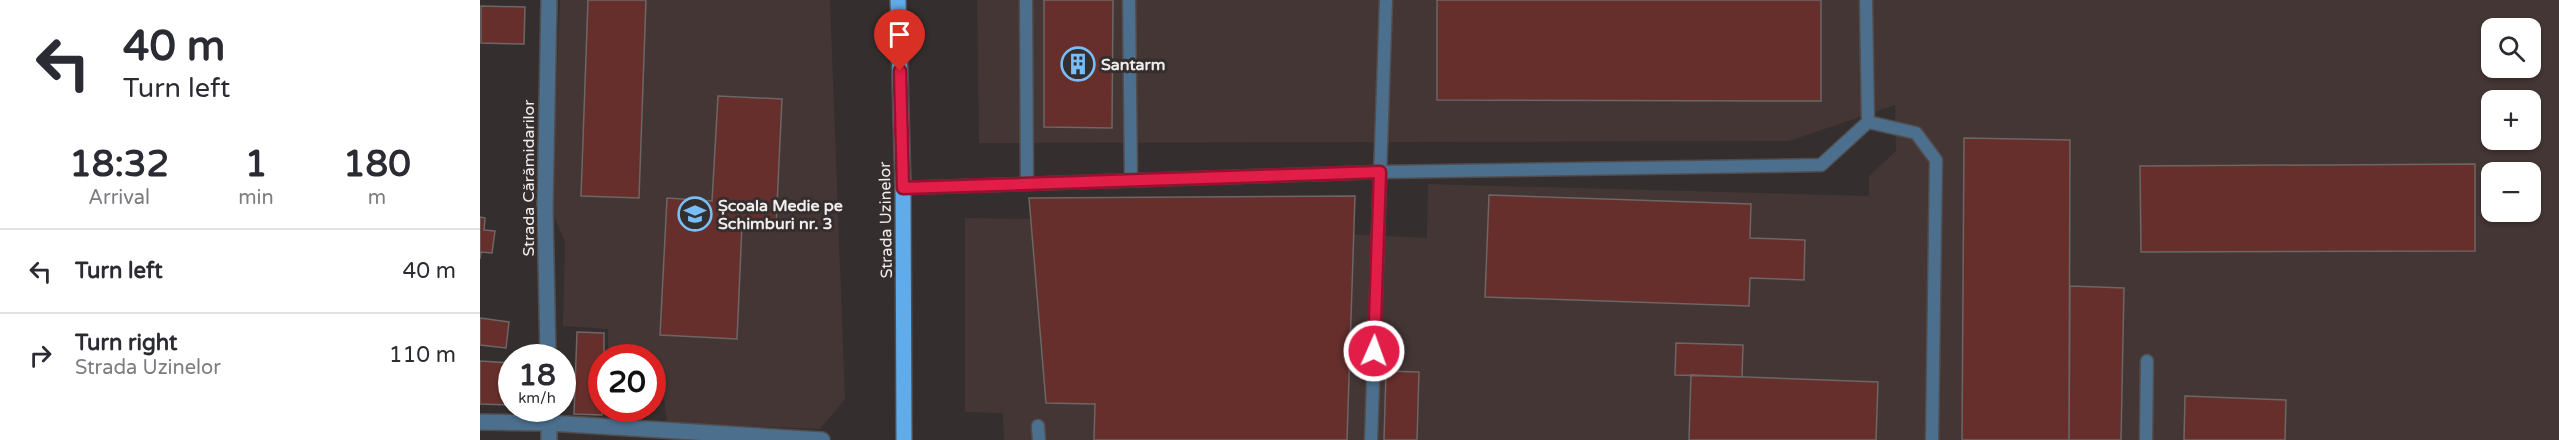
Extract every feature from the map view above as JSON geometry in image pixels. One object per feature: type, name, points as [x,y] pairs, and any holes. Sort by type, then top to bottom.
[{"type":"main road","name":"Strada Uzinelor","points":[[898,0],[903,188],[904,440]]},
{"type":"street","name":"Strada Cărămidarilor","points":[[548,344],[545,208],[549,0]]},
{"type":"street","points":[[576,418],[822,440]]},
{"type":"street","points":[[480,422],[498,420]]},
{"type":"street","points":[[549,422],[549,440]]},
{"type":"lane","points":[[1026,0],[1027,183]]},
{"type":"lane","points":[[1129,0],[1131,179]]},
{"type":"lane","points":[[1371,440],[1386,0]]},
{"type":"lane","points":[[903,188],[1380,172],[1821,165],[1868,122],[1866,0]]},
{"type":"lane","points":[[1868,122],[1916,133],[1936,160],[1932,440]]},
{"type":"lane","points":[[2146,440],[2147,361]]},
{"type":"lane","points":[[1038,426],[1039,440]]},
{"type":"shaded area","name":"Școala Medie pe Schimburi nr. 3","points":[[560,0],[830,0],[845,399],[820,429],[667,423],[666,344],[608,344],[608,329],[563,326],[565,242],[551,209]]},
{"type":"shaded area","points":[[977,0],[2559,0],[2559,440],[1004,440],[1003,413],[965,412],[965,218],[1044,219],[1427,238],[1428,184],[1869,196],[1869,176],[1896,151],[1895,105],[1789,141],[979,143]]},
{"type":"building","points":[[588,0],[646,0],[639,198],[581,196]]},
{"type":"building","name":"Santarm","points":[[1044,0],[1113,0],[1112,128],[1044,127]]},
{"type":"building","points":[[1437,0],[1821,0],[1821,101],[1437,100]]},
{"type":"building","points":[[481,6],[525,7],[524,44],[481,43]]},
{"type":"building","points":[[718,96],[782,99],[776,227],[742,225],[737,339],[660,335],[667,198],[712,201]]},
{"type":"building","points":[[1964,138],[2070,140],[2069,440],[1962,440]]},
{"type":"building","points":[[2475,164],[2475,251],[2141,252],[2140,166]]},
{"type":"building","points":[[1489,195],[1751,204],[1750,238],[1805,240],[1804,280],[1750,278],[1749,306],[1485,297]]},
{"type":"building","points":[[1355,196],[1347,440],[1094,440],[1095,404],[1046,403],[1029,198]]},
{"type":"building","points":[[480,217],[485,218],[484,230],[495,231],[492,253],[481,252],[480,259]]},
{"type":"building","points":[[2070,286],[2124,288],[2121,440],[2069,440]]},
{"type":"building","points":[[480,318],[509,322],[506,344],[498,344],[498,347],[480,345]]},
{"type":"building","points":[[577,332],[604,333],[604,344],[588,344],[588,414],[576,414]]},
{"type":"building","points":[[1676,343],[1743,345],[1742,377],[1675,375]]},
{"type":"building","points":[[480,361],[498,362],[498,405],[480,404]]},
{"type":"building","points":[[1386,371],[1419,372],[1417,440],[1384,440]]},
{"type":"building","points":[[1691,375],[1878,382],[1876,440],[1689,440]]},
{"type":"building","points":[[2185,396],[2286,400],[2285,440],[2184,440]]},
{"type":"place","name":"Santarm","points":[[1078,64]]},
{"type":"place","name":"Școala Medie pe Schimburi nr. 3","points":[[695,214]]},
{"type":"route","points":[[900,71],[903,188],[1380,172],[1374,351]]}]
